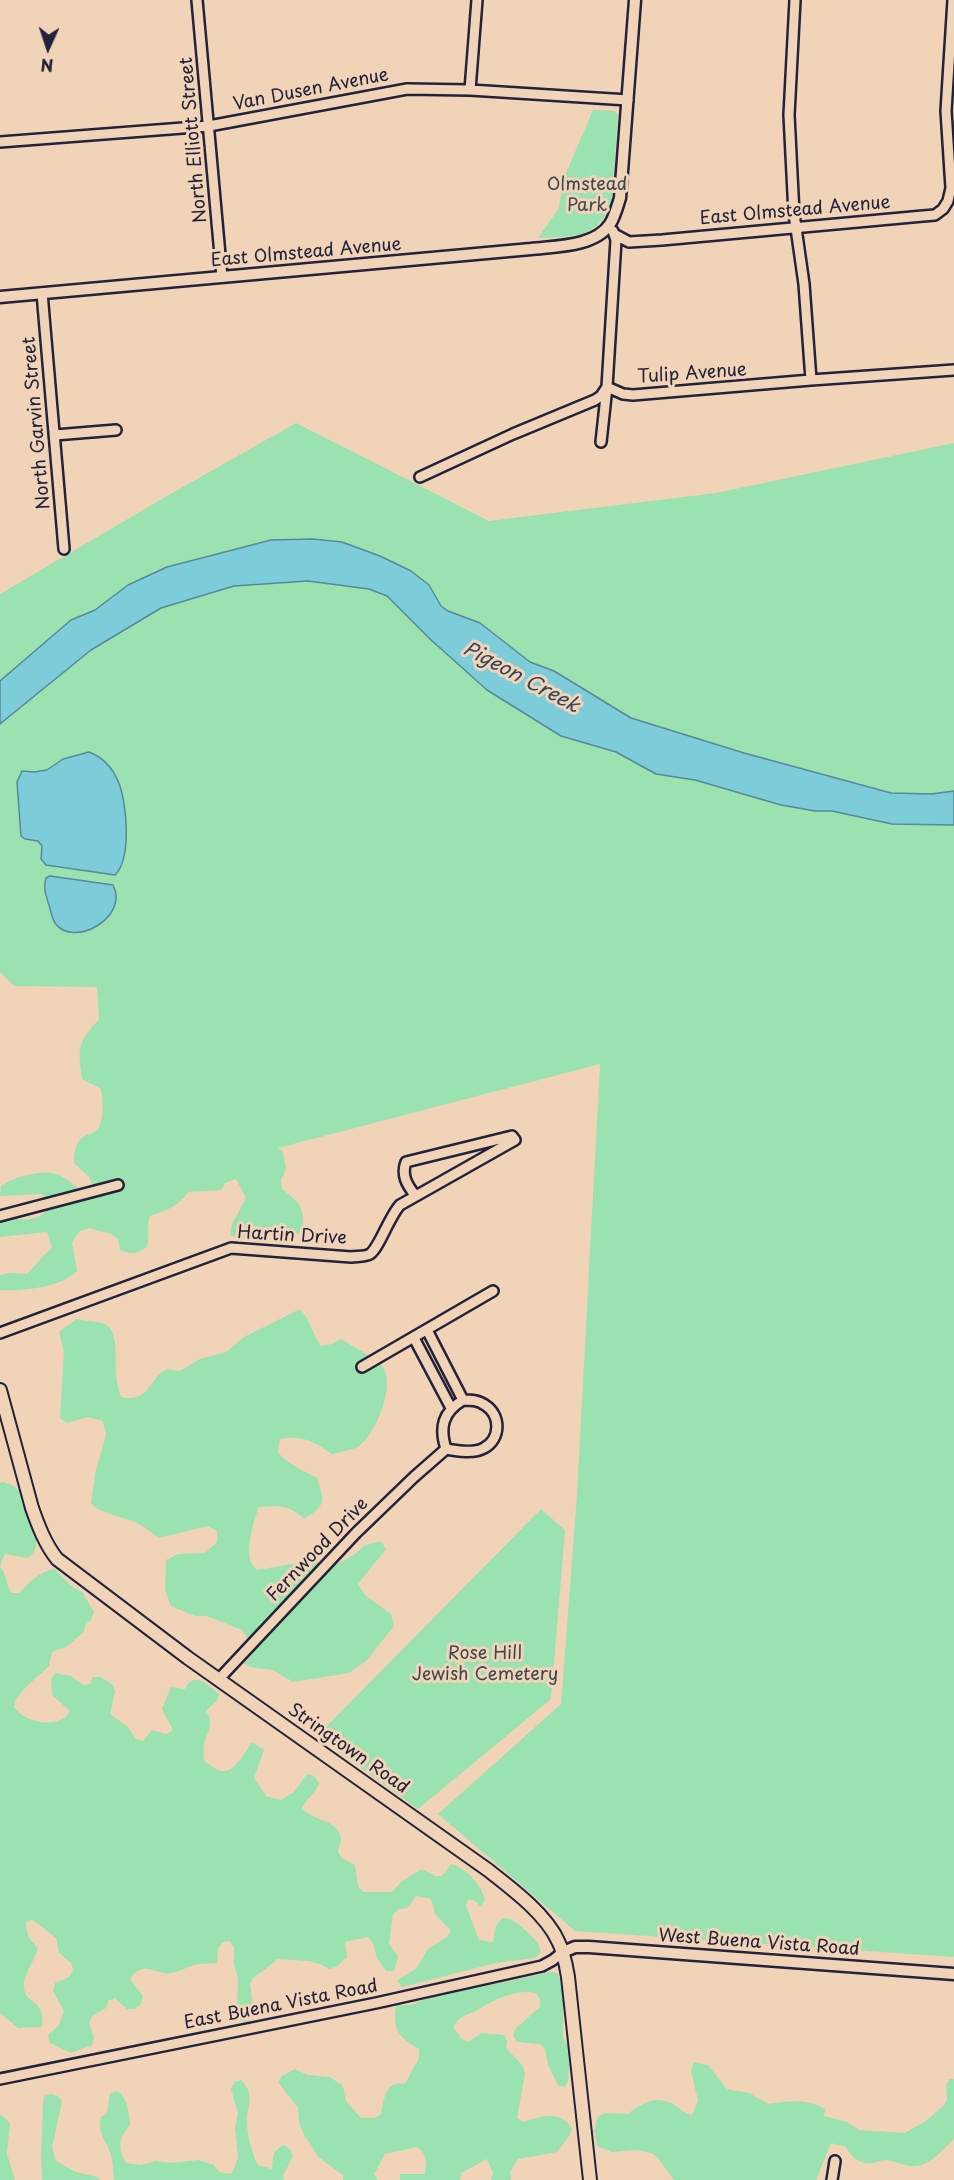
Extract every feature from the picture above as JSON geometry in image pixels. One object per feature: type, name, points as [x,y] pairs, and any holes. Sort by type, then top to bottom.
[{"type":"main road","name":"Stringtown Road","points":[[0,1390],[5,1430],[32,1508],[51,1552],[74,1573],[218,1680],[510,1887],[549,1926],[563,1952],[574,2015],[590,2180]]},
{"type":"street","name":"North Elliott Street","points":[[197,0],[222,277]]},
{"type":"street","points":[[470,90],[477,0]]},
{"type":"street","points":[[601,442],[607,387],[616,240],[612,229],[621,198],[635,0]]},
{"type":"street","points":[[795,0],[789,104],[794,214],[804,284],[811,380]]},
{"type":"street","points":[[952,0],[946,111],[951,188],[948,201],[943,209],[954,212]]},
{"type":"street","name":"Van Dusen Avenue","points":[[0,142],[209,126],[407,89],[470,90],[628,100]]},
{"type":"street","name":"East Olmstead Avenue","points":[[0,297],[544,248],[595,237],[612,229],[623,240],[629,242],[935,215],[943,209]]},
{"type":"street","name":"North Garvin Street","points":[[42,293],[64,549]]},
{"type":"street","name":"Tulip Avenue","points":[[607,387],[623,394],[633,395],[954,370]]},
{"type":"street","points":[[420,477],[513,434],[595,400],[607,387]]},
{"type":"street","points":[[55,435],[116,430]]},
{"type":"street","name":"Hartin Drive","points":[[0,1333],[231,1248],[366,1256],[379,1243],[392,1214],[400,1205],[515,1140],[512,1136],[487,1141],[406,1162],[403,1169],[407,1186],[415,1195]]},
{"type":"street","points":[[0,1216],[118,1185]]},
{"type":"street","points":[[362,1367],[493,1292]]},
{"type":"street","points":[[427,1330],[462,1400]]},
{"type":"street","points":[[414,1338],[451,1407]]},
{"type":"street","points":[[462,1400],[476,1400],[487,1406],[495,1416],[498,1428],[495,1438],[485,1448],[446,1449],[442,1437],[445,1416],[451,1407],[462,1400]]},
{"type":"street","name":"Fernwood Drive","points":[[218,1680],[356,1533],[446,1449]]},
{"type":"street","name":"West Buena Vista Road","points":[[563,1952],[575,1947],[589,1947],[954,1974]]},
{"type":"street","name":"East Buena Vista Road","points":[[0,2079],[376,2003],[542,1966],[563,1952]]},
{"type":"street","points":[[832,2180],[835,2161]]},
{"type":"green space","name":"Olmstead Park","points":[[593,110],[615,111],[618,115],[612,200],[607,213],[600,223],[583,233],[573,236],[538,238],[559,208],[563,180]]},
{"type":"green space","points":[[296,423],[489,521],[716,493],[954,443],[954,791],[931,794],[891,793],[744,753],[631,718],[554,671],[530,662],[480,623],[448,611],[441,606],[429,585],[411,571],[380,556],[342,542],[128,585],[95,610],[71,620],[0,681],[0,594]]},
{"type":"green space","points":[[308,581],[369,589],[387,596],[430,639],[561,736],[616,752],[656,774],[695,780],[781,805],[815,811],[832,811],[892,824],[954,825],[954,1957],[575,1931],[438,1814],[561,1704],[577,1495],[600,1064],[278,1148],[283,1152],[286,1169],[281,1180],[282,1189],[297,1202],[303,1216],[303,1230],[291,1239],[274,1233],[245,1239],[230,1235],[232,1224],[246,1198],[236,1179],[225,1183],[221,1190],[188,1192],[176,1205],[150,1216],[147,1247],[140,1251],[127,1253],[120,1250],[118,1239],[111,1234],[89,1228],[80,1231],[72,1242],[77,1271],[70,1277],[41,1287],[0,1290],[0,1275],[27,1274],[52,1248],[47,1232],[0,1237],[0,1218],[35,1218],[46,1212],[50,1206],[42,1194],[0,1196],[1,1187],[19,1177],[50,1173],[64,1178],[88,1196],[96,1189],[88,1176],[74,1163],[75,1152],[80,1139],[99,1127],[103,1108],[101,1089],[82,1079],[80,1059],[83,1040],[99,1019],[97,987],[14,986],[0,972],[0,724],[91,650],[161,608],[234,586]]},
{"type":"green space","points":[[300,1309],[321,1346],[341,1339],[381,1365],[386,1377],[385,1399],[371,1432],[359,1446],[353,1449],[332,1454],[308,1440],[280,1439],[278,1453],[289,1463],[317,1478],[322,1502],[304,1519],[283,1507],[259,1507],[251,1535],[249,1557],[257,1570],[315,1560],[322,1565],[332,1567],[355,1554],[365,1545],[381,1541],[386,1549],[358,1584],[365,1595],[391,1614],[394,1626],[366,1661],[349,1673],[293,1682],[273,1670],[250,1667],[244,1663],[253,1654],[254,1647],[242,1630],[207,1616],[195,1616],[171,1606],[165,1590],[166,1560],[178,1554],[205,1553],[217,1542],[217,1531],[208,1526],[159,1538],[139,1524],[106,1513],[91,1503],[95,1474],[106,1434],[103,1421],[88,1417],[67,1423],[60,1418],[64,1352],[59,1332],[76,1319],[102,1323],[109,1327],[114,1339],[119,1391],[121,1397],[130,1398],[143,1394],[167,1369],[180,1371],[200,1359],[226,1352],[244,1337]]},
{"type":"green space","points":[[3,1482],[17,1489],[26,1499],[36,1546],[28,1558],[5,1554],[0,1567],[0,1483]]},
{"type":"green space","name":"Rose Hill Jewish Cemetery","points":[[541,1509],[565,1530],[551,1699],[418,1809],[317,1736]]},
{"type":"green space","points":[[0,1567],[12,1593],[20,1593],[35,1578],[55,1569],[70,1585],[83,1593],[94,1612],[91,1620],[85,1625],[84,1632],[66,1647],[52,1652],[49,1666],[16,1699],[14,1707],[19,1713],[42,1722],[58,1721],[70,1711],[52,1695],[51,1679],[56,1673],[71,1676],[83,1685],[90,1684],[93,1677],[101,1677],[113,1685],[115,1692],[110,1714],[128,1727],[136,1739],[143,1741],[152,1730],[166,1734],[173,1730],[162,1709],[171,1687],[185,1689],[193,1680],[201,1681],[219,1694],[217,1701],[206,1711],[210,1720],[210,1728],[204,1745],[204,1761],[221,1771],[226,1771],[240,1761],[252,1742],[264,1750],[254,1778],[266,1796],[281,1800],[294,1792],[307,1774],[314,1776],[319,1783],[302,1808],[338,1831],[341,1841],[338,1852],[340,1856],[355,1865],[358,1886],[363,1892],[392,1892],[402,1881],[422,1869],[435,1876],[442,1876],[451,1864],[457,1866],[477,1883],[485,1900],[481,1907],[475,1901],[468,1899],[466,1906],[479,1940],[493,1942],[496,1926],[499,1921],[507,1918],[533,1937],[541,1952],[535,1958],[496,1963],[402,1987],[397,1980],[416,1969],[428,1949],[447,1937],[451,1931],[435,1914],[431,1899],[416,1896],[407,1908],[399,1909],[393,1914],[389,1944],[398,1956],[394,1971],[386,1971],[377,1958],[373,1943],[368,1937],[345,1942],[347,1957],[336,1967],[329,1969],[309,1961],[278,1959],[253,1978],[250,1984],[254,2013],[250,2020],[243,2022],[237,2017],[238,1978],[234,1964],[234,1948],[230,1941],[223,1942],[218,1949],[217,1963],[197,1964],[172,1973],[145,1969],[135,1973],[130,1979],[143,1996],[141,2004],[135,2009],[127,2009],[115,1998],[108,2001],[106,2008],[92,2016],[89,2023],[94,2037],[92,2045],[71,2053],[50,2043],[48,2035],[59,2025],[64,2011],[53,1991],[55,1983],[69,1977],[73,1970],[71,1963],[59,1953],[56,1938],[32,1919],[26,1923],[27,1931],[38,1948],[25,1977],[24,1987],[25,1993],[41,2011],[42,2027],[18,2028],[0,2013]]},
{"type":"green space","points":[[550,1972],[557,1973],[563,1985],[563,2037],[570,2050],[568,2081],[565,2087],[558,2085],[548,2065],[545,2049],[540,2044],[517,2042],[513,2035],[516,2028],[540,2007],[540,2000],[536,1993],[522,1992],[500,1998],[463,2017],[453,2027],[462,2039],[469,2042],[481,2033],[504,2035],[507,2041],[506,2048],[522,2065],[525,2073],[517,2118],[523,2122],[543,2117],[556,2117],[567,2122],[572,2128],[570,2135],[557,2152],[518,2159],[510,2172],[511,2180],[491,2180],[493,2173],[487,2159],[461,2173],[460,2180],[400,2180],[400,2174],[425,2174],[425,2155],[417,2147],[385,2154],[374,2174],[378,2180],[343,2180],[343,2175],[318,2157],[299,2123],[298,2108],[278,2082],[282,2076],[295,2069],[308,2075],[330,2077],[343,2086],[346,2101],[361,2118],[375,2118],[381,2114],[389,2088],[393,2085],[405,2084],[419,2058],[419,2049],[398,2032],[395,2021],[396,2005],[411,2005],[446,1991],[490,1985]]},
{"type":"green space","points":[[694,2062],[708,2065],[727,2089],[749,2093],[768,2104],[790,2101],[811,2103],[825,2109],[824,2116],[847,2122],[859,2130],[905,2133],[926,2121],[943,2106],[947,2100],[946,2085],[950,2079],[954,2079],[954,2139],[940,2153],[919,2166],[886,2160],[864,2163],[853,2157],[846,2147],[831,2143],[816,2180],[674,2180],[657,2157],[651,2153],[636,2150],[612,2152],[597,2146],[594,2131],[598,2116],[605,2113],[628,2114],[643,2104],[659,2100],[671,2103],[692,2115],[698,2101],[691,2070]]},
{"type":"green space","points":[[241,2080],[246,2085],[250,2100],[247,2127],[250,2144],[258,2165],[272,2169],[274,2154],[284,2145],[290,2149],[293,2156],[283,2176],[284,2180],[114,2180],[111,2155],[100,2128],[101,2117],[107,2113],[110,2093],[118,2091],[126,2102],[130,2125],[123,2134],[120,2148],[126,2163],[141,2165],[156,2161],[170,2163],[199,2160],[214,2165],[222,2173],[229,2174],[232,2173],[238,2158],[235,2128],[238,2113],[231,2089],[234,2082]]},
{"type":"green space","points":[[51,2094],[58,2096],[62,2102],[52,2147],[56,2161],[76,2172],[97,2177],[100,2180],[42,2180],[43,2103],[44,2096]]},
{"type":"green space","points":[[0,2114],[10,2123],[7,2154],[15,2180],[0,2180]]},
{"type":"water","name":"Pigeon Creek","points":[[313,539],[342,542],[380,556],[411,571],[429,585],[441,606],[448,611],[480,623],[530,662],[554,671],[631,718],[744,753],[891,793],[931,794],[954,791],[954,825],[892,824],[832,811],[815,811],[781,805],[695,780],[656,774],[616,752],[561,736],[487,690],[430,639],[387,596],[369,589],[308,581],[234,586],[161,608],[91,650],[0,724],[0,681],[71,620],[95,610],[128,585],[167,567],[271,540]]},
{"type":"water","points":[[89,752],[113,771],[124,802],[126,844],[124,856],[115,875],[46,865],[41,859],[42,846],[38,841],[21,836],[17,782],[22,771],[47,770],[63,759]]},
{"type":"water","points":[[50,876],[113,885],[116,897],[114,908],[107,918],[86,931],[74,933],[63,930],[54,921],[46,895],[45,882]]}]
